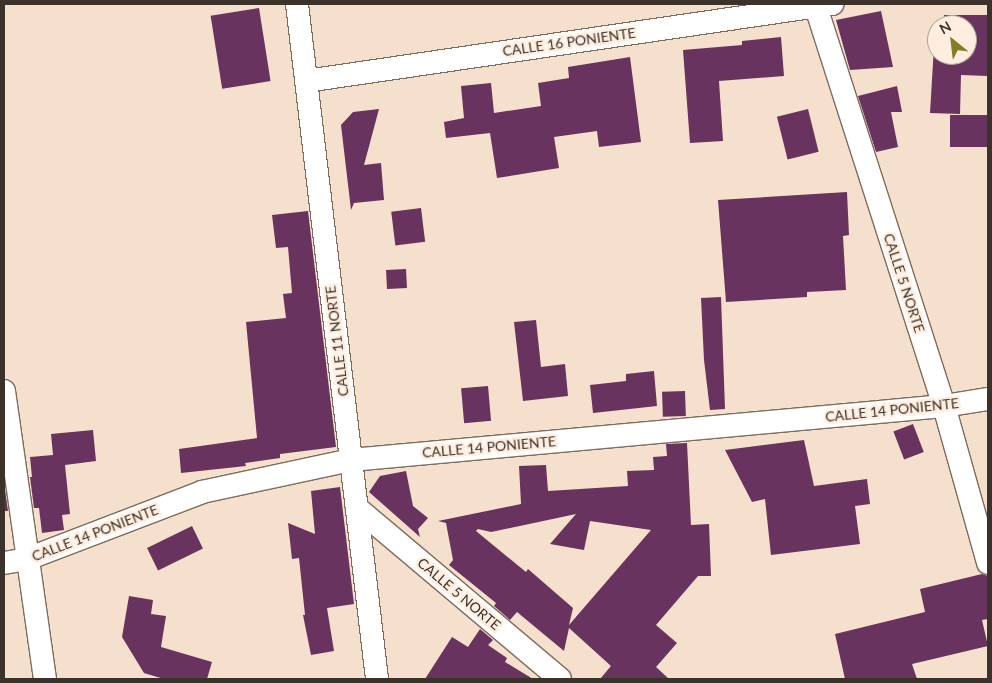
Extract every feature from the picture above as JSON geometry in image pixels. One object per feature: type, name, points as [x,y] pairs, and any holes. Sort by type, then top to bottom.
[{"type":"street","name":"CALLE 11 NORTE","points":[[297,4],[376,679]]},
{"type":"street","name":"CALLE 16 PONIENTE","points":[[306,81],[821,5]]},
{"type":"street","name":"CALLE 5 NORTE","points":[[821,5],[944,406],[988,563]]},
{"type":"street","points":[[4,392],[45,679]]},
{"type":"street","name":"CALLE 14 PONIENTE","points":[[4,563],[27,559],[202,492],[351,460],[944,406],[988,399]]},
{"type":"street","name":"CALLE 5 NORTE","points":[[357,508],[560,679]]},
{"type":"building","points":[[259,8],[271,81],[222,89],[211,16]]},
{"type":"building","points":[[881,11],[893,67],[850,70],[836,20]]},
{"type":"building","points":[[977,15],[988,15],[988,76],[961,75],[960,114],[930,113],[933,65],[977,65]]},
{"type":"building","points":[[781,37],[784,76],[719,81],[723,141],[690,143],[683,50],[742,45],[742,41]]},
{"type":"building","points":[[630,57],[641,142],[599,147],[597,131],[554,137],[559,168],[497,178],[490,133],[446,138],[444,122],[464,118],[461,86],[491,83],[494,113],[541,106],[538,83],[569,78],[568,67]]},
{"type":"building","points":[[897,86],[902,112],[891,112],[898,147],[876,152],[858,96]]},
{"type":"building","points":[[379,109],[364,165],[381,163],[384,200],[354,203],[351,210],[341,125],[353,112]]},
{"type":"building","points":[[808,109],[819,152],[788,159],[777,117]]},
{"type":"building","points":[[950,115],[988,115],[988,147],[950,147]]},
{"type":"building","points":[[847,192],[849,235],[843,236],[846,290],[807,292],[807,297],[726,302],[718,200]]},
{"type":"building","points":[[421,208],[425,242],[395,245],[391,212]]},
{"type":"building","points":[[308,211],[336,447],[280,454],[280,458],[245,463],[246,466],[181,473],[179,449],[257,438],[246,322],[286,318],[283,294],[292,293],[288,247],[276,248],[272,215]]},
{"type":"building","points":[[406,269],[407,288],[387,289],[386,270]]},
{"type":"building","points":[[721,297],[725,409],[710,410],[704,360],[701,298]]},
{"type":"building","points":[[536,320],[541,367],[565,364],[568,396],[523,401],[514,322]]},
{"type":"building","points":[[654,371],[657,406],[593,413],[590,385],[626,381],[626,374]]},
{"type":"building","points":[[488,386],[491,421],[464,423],[461,388]]},
{"type":"building","points":[[685,391],[686,416],[663,417],[662,392]]},
{"type":"building","points":[[913,424],[924,452],[904,460],[893,432]]},
{"type":"building","points":[[93,430],[96,461],[65,465],[70,514],[62,515],[64,530],[42,533],[39,508],[34,508],[30,477],[32,477],[30,457],[53,455],[51,434]]},
{"type":"building","points":[[804,440],[814,486],[867,479],[870,504],[855,506],[860,544],[771,555],[765,499],[752,502],[725,450]]},
{"type":"building","points":[[687,443],[691,525],[709,524],[711,576],[698,576],[656,625],[677,643],[656,667],[669,679],[600,679],[611,666],[569,628],[564,651],[517,612],[510,620],[494,606],[496,603],[449,565],[453,560],[446,523],[438,521],[521,504],[519,466],[546,465],[548,491],[628,486],[627,471],[654,470],[653,457],[667,456],[666,444]],"holes":[[[576,514],[550,544],[584,550],[590,521],[651,530],[569,625],[573,608],[528,569],[526,572],[476,531],[478,529],[491,532]]]},
{"type":"building","points":[[406,471],[413,506],[428,518],[418,529],[420,537],[369,492],[380,476]]},
{"type":"building","points":[[4,482],[8,511],[4,511]]},
{"type":"building","points":[[340,487],[354,604],[327,608],[334,651],[311,655],[303,615],[305,615],[299,558],[292,559],[288,523],[315,534],[311,491]]},
{"type":"building","points":[[192,526],[203,548],[158,570],[147,548]]},
{"type":"building","points":[[982,574],[988,576],[988,619],[982,620],[988,646],[912,664],[917,679],[845,679],[835,634],[925,612],[920,589]]},
{"type":"building","points":[[129,596],[153,600],[151,614],[166,616],[161,647],[212,662],[207,679],[164,679],[144,673],[122,637]]},
{"type":"building","points":[[480,629],[493,640],[488,645],[507,658],[505,662],[533,679],[425,679],[452,637],[468,647]]}]
